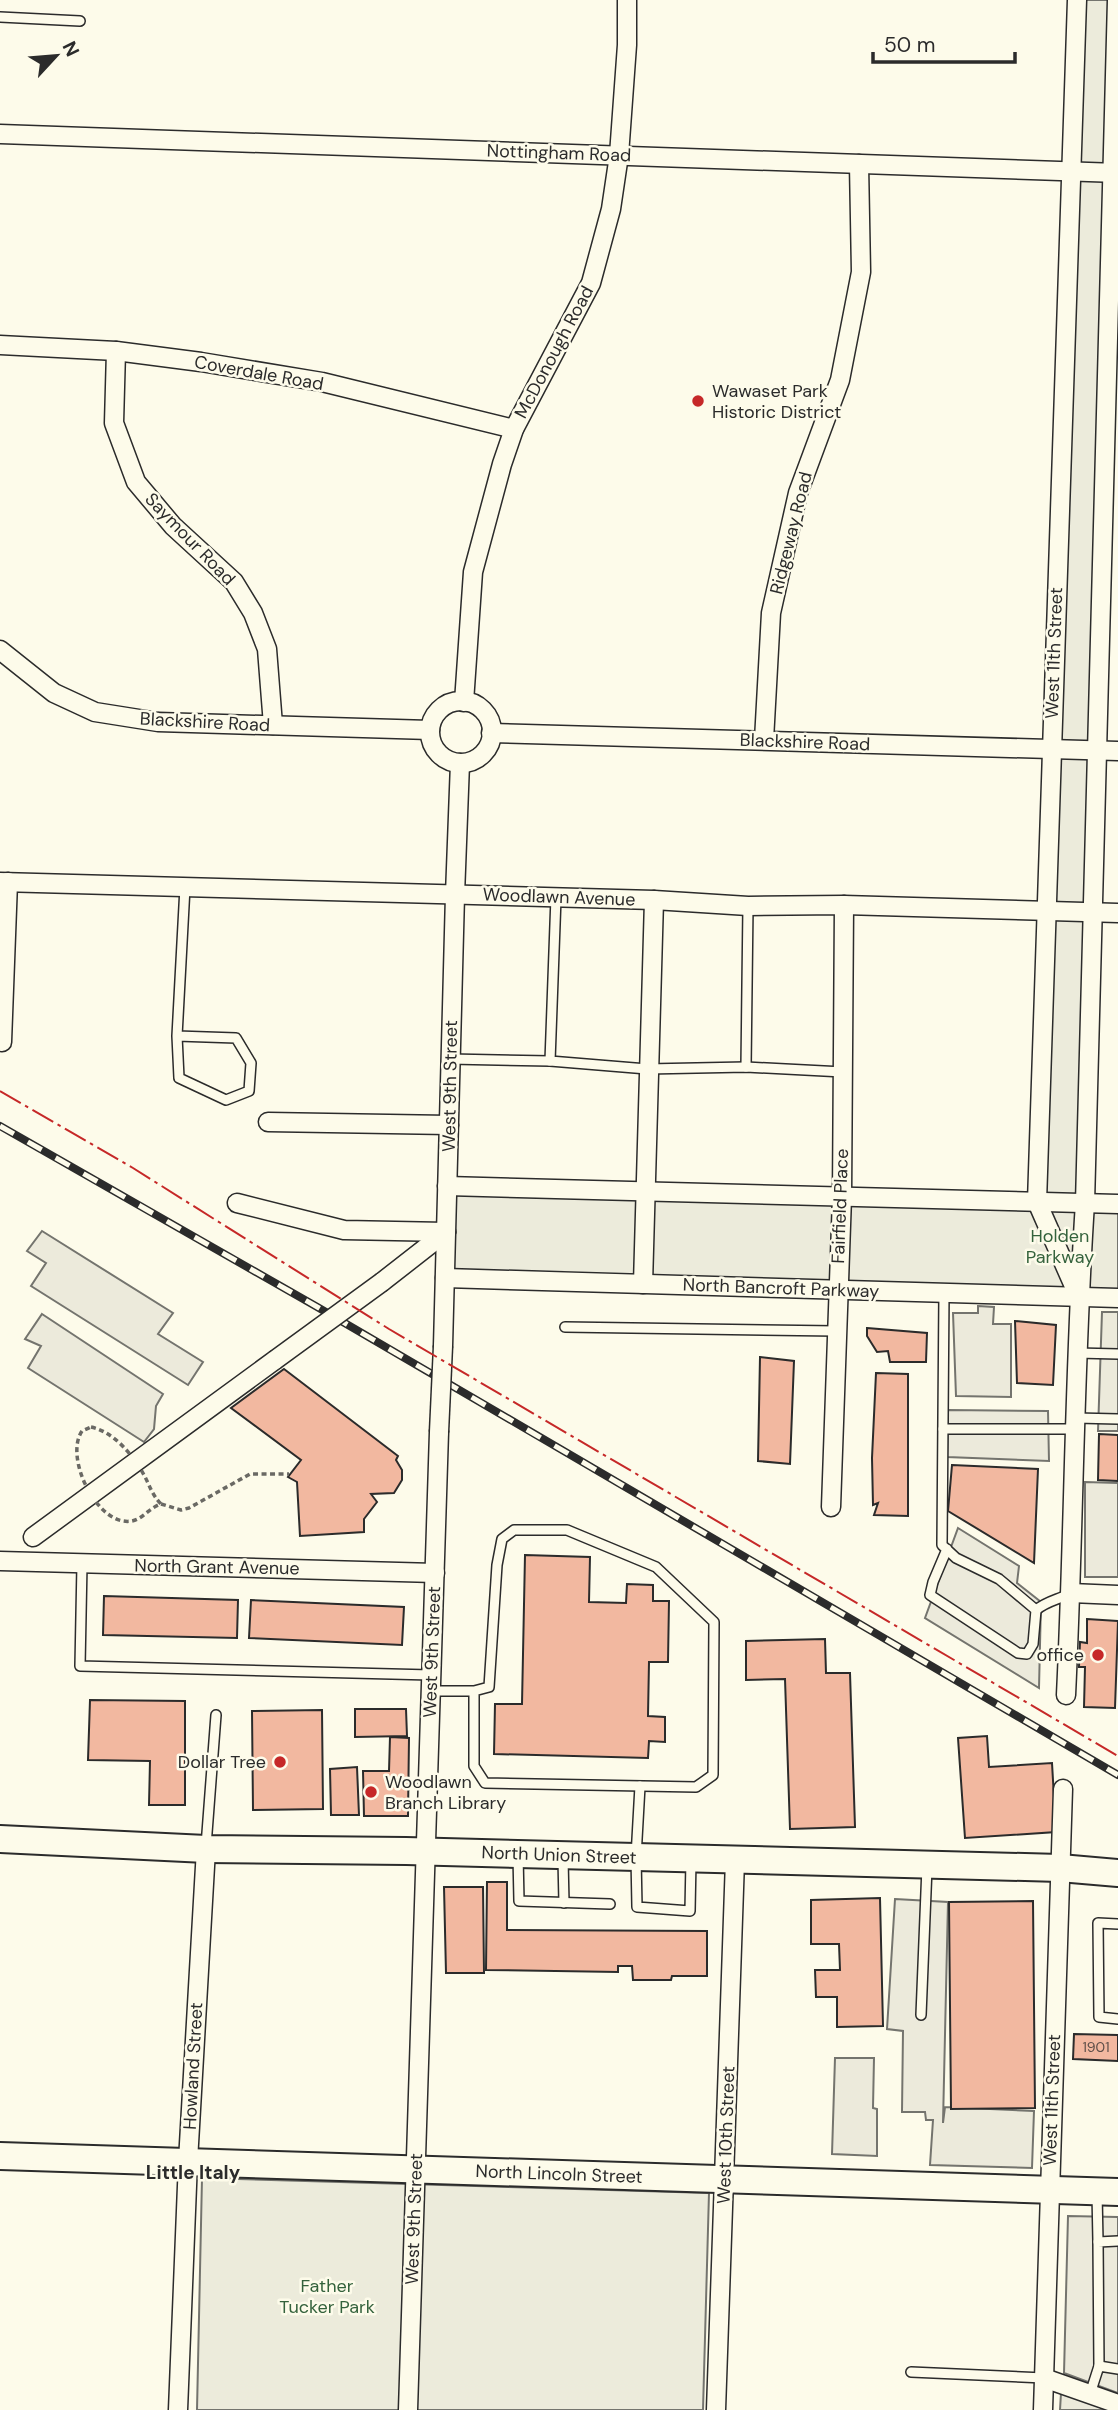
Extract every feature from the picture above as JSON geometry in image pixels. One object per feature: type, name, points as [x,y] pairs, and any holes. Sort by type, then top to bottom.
[{"type":"main road","name":"North Union Street","points":[[0,1839],[206,1849],[426,1851],[1060,1868],[1118,1873]]},
{"type":"main road","name":"North Lincoln Street","points":[[0,2156],[1108,2192]]},
{"type":"street","name":"McDonough Road","points":[[464,702],[473,572],[514,429],[591,283],[611,209],[619,155],[627,45],[627,0]]},
{"type":"street","name":"West 11th Street","points":[[1077,0],[1069,172],[1037,1202],[1079,1297]]},
{"type":"street","name":"West 11th Street","points":[[1066,1695],[1094,912],[1115,173],[1117,0]]},
{"type":"street","name":"Nottingham Road","points":[[0,134],[1115,173]]},
{"type":"street","name":"Ridgeway Road","points":[[764,740],[771,612],[798,493],[840,380],[861,272],[859,164]]},
{"type":"street","name":"Coverdale Road","points":[[0,345],[116,351],[201,362],[322,383],[514,429]]},
{"type":"street","name":"Saymour Road","points":[[116,351],[114,423],[136,482],[173,526],[234,582],[253,612],[267,649],[273,725]]},
{"type":"street","name":"Blackshire Road","points":[[0,650],[54,693],[95,712],[158,722],[430,730]]},
{"type":"street","points":[[464,702],[483,710],[492,733],[488,748],[481,755],[460,763],[447,760],[437,752],[430,730],[434,717],[442,707],[464,702]]},
{"type":"street","name":"Blackshire Road","points":[[492,733],[1118,751]]},
{"type":"street","points":[[455,895],[460,763]]},
{"type":"street","points":[[2,1042],[4,882]]},
{"type":"street","name":"Woodlawn Avenue","points":[[4,882],[748,905],[1118,913]]},
{"type":"street","name":"West 9th Street","points":[[408,2410],[455,895]]},
{"type":"street","points":[[643,1284],[653,900]]},
{"type":"street","name":"Fairfield Place","points":[[831,1507],[842,1197],[844,905]]},
{"type":"street","points":[[268,1122],[449,1125]]},
{"type":"street","points":[[447,1186],[1118,1204]]},
{"type":"street","points":[[237,1203],[344,1230],[446,1231]]},
{"type":"street","points":[[33,1537],[382,1282],[446,1231]]},
{"type":"street","name":"North Bancroft Parkway","points":[[445,1278],[1118,1298]]},
{"type":"street","name":"North Grant Avenue","points":[[0,1562],[435,1573]]},
{"type":"street","points":[[1071,1593],[1118,1595]]},
{"type":"street","name":"West 11th Street","points":[[1043,2410],[1063,1789]]},
{"type":"street","name":"Howland Street","points":[[178,2410],[188,2161],[206,1849]]},
{"type":"street","name":"West 10th Street","points":[[716,2410],[735,1860]]},
{"type":"street","points":[[1044,2378],[1118,2404]]},
{"type":"lane","points":[[0,17],[80,21]]},
{"type":"lane","points":[[177,1035],[236,1038],[251,1063],[249,1091],[226,1100],[179,1078],[177,1035],[185,887]]},
{"type":"lane","points":[[550,1061],[556,897]]},
{"type":"lane","points":[[746,1067],[748,905]]},
{"type":"lane","points":[[450,1059],[550,1061],[647,1069],[746,1067],[843,1072]]},
{"type":"lane","points":[[944,1292],[942,1545],[956,1558],[999,1579],[1036,1610]]},
{"type":"lane","points":[[565,1327],[836,1331]]},
{"type":"lane","points":[[1077,1353],[1118,1354]]},
{"type":"lane","points":[[943,1429],[1075,1424],[1118,1419]]},
{"type":"lane","points":[[82,1564],[80,1666],[431,1683],[474,1691],[489,1687],[496,1565],[502,1539],[514,1530],[567,1530],[656,1567],[714,1622],[713,1775],[696,1787],[485,1783],[474,1766],[474,1691]]},
{"type":"lane","points":[[947,1549],[930,1595],[1018,1653],[1027,1654],[1033,1644],[1036,1610],[1047,1601],[1060,1599],[1071,1593]]},
{"type":"lane","points":[[206,1849],[216,1715]]},
{"type":"lane","points":[[640,1786],[636,1857],[637,1907],[690,1911],[692,1858]]},
{"type":"lane","points":[[518,1854],[519,1901],[610,1904]]},
{"type":"lane","points":[[563,1855],[564,1903]]},
{"type":"lane","points":[[921,2015],[927,1865]]},
{"type":"lane","points":[[1118,1924],[1098,1923],[1099,2017],[1118,2019]]},
{"type":"lane","points":[[1090,2394],[1099,2366],[1098,2242],[1108,2192]]},
{"type":"lane","points":[[1098,2242],[1118,2241]]},
{"type":"lane","points":[[1099,2366],[1118,2369]]},
{"type":"lane","points":[[911,2372],[1044,2378]]},
{"type":"path","points":[[161,1504],[181,1510],[250,1474],[289,1474]]},
{"type":"green space","name":"Holden Parkway","points":[[1077,0],[1117,0],[1085,1203],[1118,1204],[1118,1298],[445,1278],[447,1186],[1037,1202]]},
{"type":"green space","name":"Father Tucker Park","points":[[202,2178],[709,2193],[703,2410],[197,2410]]},
{"type":"shaded area","points":[[42,1231],[173,1313],[158,1334],[203,1362],[188,1385],[31,1286],[46,1263],[27,1251]]},
{"type":"shaded area","points":[[978,1306],[994,1307],[993,1324],[1011,1324],[1011,1397],[956,1396],[953,1313],[978,1313]]},
{"type":"shaded area","points":[[1102,1312],[1118,1312],[1118,1431],[1098,1431]]},
{"type":"shaded area","points":[[42,1314],[163,1394],[156,1406],[154,1429],[144,1442],[28,1368],[41,1346],[25,1339]]},
{"type":"shaded area","points":[[948,1410],[1048,1411],[1049,1461],[947,1457]]},
{"type":"shaded area","points":[[1085,1482],[1118,1483],[1118,1577],[1085,1577]]},
{"type":"shaded area","points":[[958,1528],[1019,1566],[1017,1583],[1041,1602],[1039,1688],[925,1618]]},
{"type":"shaded area","points":[[895,1899],[948,1902],[943,2123],[945,2107],[1034,2111],[1032,2168],[930,2165],[933,2120],[926,2120],[925,2112],[902,2112],[903,2031],[887,2029]]},
{"type":"shaded area","points":[[835,2058],[874,2058],[873,2108],[877,2109],[877,2156],[832,2154]]},
{"type":"shaded area","points":[[1068,2216],[1118,2217],[1118,2393],[1064,2373]]},
{"type":"shaded area","points":[[1061,2393],[1108,2410],[1060,2410]]},
{"type":"building","points":[[1015,1321],[1056,1325],[1053,1385],[1017,1383]]},
{"type":"building","points":[[867,1328],[927,1333],[926,1362],[890,1362],[888,1351],[877,1352],[867,1336]]},
{"type":"building","points":[[760,1357],[794,1361],[790,1464],[758,1461]]},
{"type":"building","points":[[284,1369],[398,1456],[396,1460],[402,1470],[402,1480],[394,1493],[371,1494],[377,1502],[364,1519],[364,1532],[300,1536],[297,1482],[288,1477],[301,1460],[231,1408]]},
{"type":"building","points":[[876,1373],[908,1374],[908,1516],[874,1515],[878,1503],[873,1505]]},
{"type":"building","points":[[1099,1434],[1118,1435],[1118,1481],[1098,1480]]},
{"type":"building","points":[[952,1465],[1038,1469],[1034,1563],[948,1511]]},
{"type":"building","points":[[525,1555],[590,1557],[589,1602],[626,1603],[627,1584],[653,1585],[653,1601],[669,1601],[668,1662],[649,1662],[648,1716],[665,1717],[665,1742],[649,1741],[648,1758],[494,1754],[495,1704],[522,1704]]},
{"type":"building","points":[[104,1596],[238,1600],[237,1638],[103,1635]]},
{"type":"building","points":[[251,1600],[404,1607],[402,1645],[249,1638]]},
{"type":"building","name":"office","points":[[1087,1619],[1118,1621],[1115,1708],[1084,1707],[1085,1667],[1079,1667],[1080,1642],[1087,1643]]},
{"type":"building","points":[[825,1639],[826,1673],[850,1673],[855,1827],[790,1829],[785,1679],[746,1680],[746,1641]]},
{"type":"building","points":[[90,1700],[185,1701],[185,1805],[149,1805],[150,1761],[88,1760]]},
{"type":"building","points":[[355,1709],[406,1709],[407,1736],[355,1737]]},
{"type":"building","points":[[322,1710],[323,1809],[253,1810],[252,1711]]},
{"type":"building","points":[[987,1736],[989,1767],[1052,1763],[1056,1832],[965,1838],[958,1738]]},
{"type":"building","points":[[390,1737],[409,1738],[408,1816],[364,1816],[363,1771],[389,1771]]},
{"type":"building","points":[[357,1767],[359,1815],[331,1815],[330,1769]]},
{"type":"building","points":[[487,1882],[507,1882],[507,1930],[707,1931],[707,1976],[633,1980],[632,1966],[618,1966],[618,1972],[486,1970]]},
{"type":"building","points":[[444,1887],[483,1887],[484,1973],[446,1973]]},
{"type":"building","points":[[880,1898],[883,2026],[837,2027],[837,1997],[816,1997],[815,1970],[840,1970],[839,1944],[811,1944],[811,1900]]},
{"type":"building","points":[[1033,1901],[1035,2108],[951,2109],[949,1902]]},
{"type":"building","points":[[1074,2034],[1118,2035],[1118,2061],[1073,2059]]},
{"type":"railway","points":[[0,1126],[319,1308],[1118,1775]]},
{"type":"power","points":[[0,1091],[133,1168],[389,1329],[1118,1756]]},
{"type":"place","name":"Wawaset Park Historic District","points":[[698,401]]},
{"type":"place","name":"office","points":[[1098,1655]]},
{"type":"place","name":"Dollar Tree","points":[[280,1762]]},
{"type":"place","name":"Woodlawn Branch Library","points":[[371,1792]]},
{"type":"district","name":"Little Italy","points":[[193,2172]]}]
